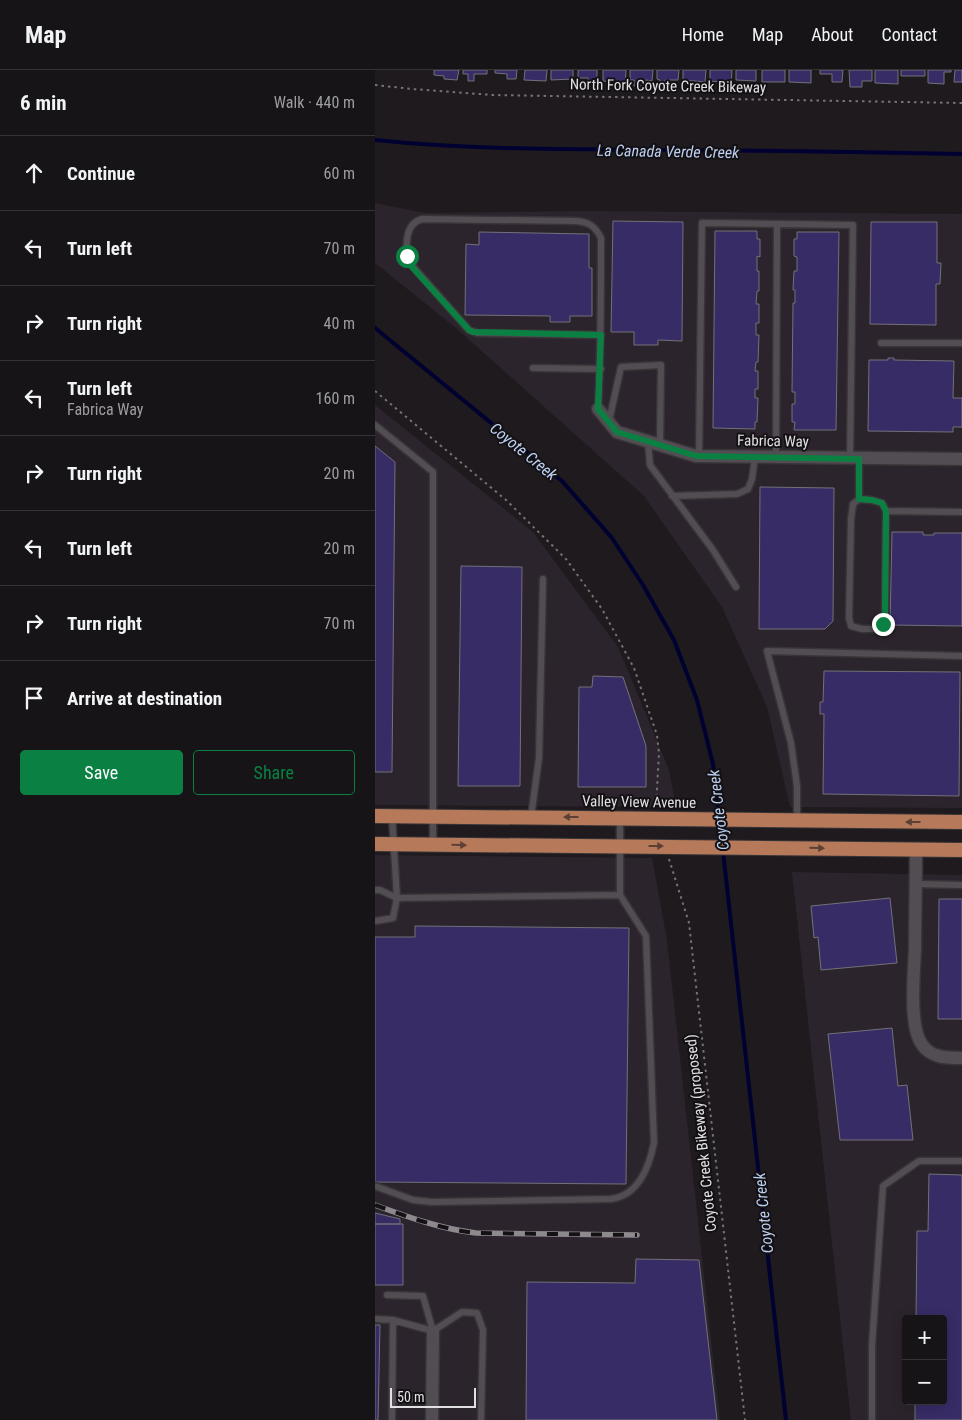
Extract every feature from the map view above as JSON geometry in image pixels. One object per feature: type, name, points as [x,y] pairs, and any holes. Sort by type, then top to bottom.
[{"type":"main road","name":"Valley View Avenue","points":[[375,816],[962,822]]},
{"type":"main road","points":[[375,844],[962,850]]},
{"type":"street","name":"Fabrica Way","points":[[598,409],[617,432],[699,456],[962,459]]},
{"type":"street","points":[[916,849],[914,980],[917,1035],[922,1045],[936,1056],[962,1058]]},
{"type":"street","points":[[431,1420],[433,1330]]},
{"type":"lane","points":[[598,409],[601,369],[601,335],[601,238],[598,231],[591,224],[575,221],[422,219],[411,225],[407,234],[408,261],[469,330],[477,333],[601,335]]},
{"type":"lane","points":[[699,456],[701,223],[853,225],[855,459],[859,499]]},
{"type":"lane","points":[[776,458],[777,224]]},
{"type":"lane","points":[[881,343],[962,343]]},
{"type":"lane","points":[[609,422],[621,367],[661,365],[654,444],[650,465],[713,550],[736,587]]},
{"type":"lane","points":[[533,368],[601,369]]},
{"type":"lane","points":[[375,424],[433,472],[433,844]]},
{"type":"lane","points":[[672,496],[737,494],[748,489],[752,479],[755,457]]},
{"type":"lane","points":[[859,499],[872,500],[882,503],[886,511],[885,616],[883,624],[877,629],[851,626],[849,618],[853,504],[859,499]]},
{"type":"lane","points":[[886,511],[962,512]]},
{"type":"lane","points":[[531,817],[539,758],[543,579]]},
{"type":"lane","points":[[797,821],[797,786],[791,743],[767,651],[962,656]]},
{"type":"lane","points":[[375,921],[393,918],[397,898],[392,816]]},
{"type":"lane","points":[[375,1186],[413,1200],[432,1202],[611,1199],[626,1195],[637,1184],[650,1162],[654,1143],[647,941],[646,936],[620,895],[620,818]]},
{"type":"lane","points":[[916,884],[962,885]]},
{"type":"lane","points":[[375,890],[397,898],[620,895]]},
{"type":"lane","points":[[872,1420],[872,1345],[883,1186],[919,1161],[962,1161]]},
{"type":"lane","points":[[387,1295],[423,1296],[433,1330]]},
{"type":"lane","points":[[375,1319],[393,1320],[433,1330],[461,1312],[477,1314],[483,1330],[481,1420]]},
{"type":"lane","points":[[393,1320],[393,1420]]},
{"type":"lane","points":[[392,1402],[396,1399],[432,1398]]},
{"type":"path","name":"North Fork Coyote Creek Bikeway","points":[[375,85],[493,95],[962,103]]},
{"type":"path","points":[[375,391],[507,500],[566,559],[602,609],[634,668],[657,735],[659,753],[655,819]]},
{"type":"path","name":"Coyote Creek Bikeway (proposed)","points":[[674,847],[669,860],[689,923],[745,1420]]},
{"type":"shaded area","points":[[375,203],[425,213],[587,211],[962,214],[962,808],[790,807],[767,707],[722,607],[644,496],[457,329],[375,263]]},
{"type":"shaded area","points":[[375,405],[533,532],[618,647],[669,770],[676,807],[375,805]]},
{"type":"shaded area","points":[[375,855],[652,858],[667,940],[720,1420],[375,1420]]},
{"type":"shaded area","points":[[792,872],[962,875],[962,1420],[851,1420]]},
{"type":"building","points":[[434,70],[459,70],[457,80],[444,79],[444,76],[434,75]]},
{"type":"building","points":[[463,70],[487,70],[487,74],[474,74],[474,81],[468,81],[468,74],[463,74]]},
{"type":"building","points":[[495,70],[517,70],[516,79],[507,79],[507,74],[495,73]]},
{"type":"building","points":[[525,70],[547,70],[546,81],[524,80]]},
{"type":"building","points":[[551,70],[573,70],[573,79],[551,80]]},
{"type":"building","points":[[578,70],[597,70],[597,87],[588,86],[588,78],[578,78]]},
{"type":"building","points":[[603,70],[626,70],[625,88],[615,88],[615,82],[603,81]]},
{"type":"building","points":[[630,70],[653,70],[652,81],[646,80],[646,86],[634,86],[634,80],[630,80]]},
{"type":"building","points":[[657,70],[679,70],[678,80],[665,80],[665,86],[659,85],[660,80],[657,79]]},
{"type":"building","points":[[683,70],[706,70],[705,82],[683,80]]},
{"type":"building","points":[[710,70],[732,70],[731,89],[721,89],[721,81],[710,82]]},
{"type":"building","points":[[736,70],[756,70],[756,81],[736,80]]},
{"type":"building","points":[[762,70],[785,70],[785,82],[762,82]]},
{"type":"building","points":[[789,70],[811,70],[811,83],[789,82]]},
{"type":"building","points":[[820,70],[843,70],[842,82],[832,82],[832,74],[820,74]]},
{"type":"building","points":[[849,70],[872,70],[872,81],[862,81],[862,87],[850,87]]},
{"type":"building","points":[[875,70],[898,70],[898,84],[875,83]]},
{"type":"building","points":[[901,70],[925,70],[925,76],[901,76]]},
{"type":"building","points":[[928,70],[951,70],[951,72],[944,72],[944,84],[928,83]]},
{"type":"building","points":[[955,70],[962,70],[962,82],[954,82]]},
{"type":"building","points":[[613,221],[683,222],[682,341],[658,340],[658,345],[634,345],[634,332],[611,332]]},
{"type":"building","points":[[871,222],[937,222],[937,263],[941,263],[940,284],[936,284],[936,325],[870,324]]},
{"type":"building","points":[[715,231],[757,231],[757,239],[760,239],[760,257],[757,256],[759,291],[757,291],[756,304],[759,304],[759,323],[756,323],[756,335],[759,335],[758,362],[756,362],[755,371],[758,371],[758,389],[755,389],[755,398],[758,398],[755,429],[713,428]]},
{"type":"building","points":[[479,232],[589,234],[589,268],[592,268],[592,316],[570,316],[570,322],[550,322],[550,316],[465,315],[466,244],[479,245]]},
{"type":"building","points":[[797,232],[839,232],[836,430],[794,430],[795,422],[792,422],[792,404],[795,404],[795,392],[792,392],[793,303],[795,303],[795,290],[793,290],[794,271],[797,271],[797,257],[794,256],[794,239],[797,239]]},
{"type":"building","points":[[888,358],[894,358],[894,360],[954,361],[953,398],[962,398],[962,427],[953,427],[953,432],[868,431],[869,360],[888,360]]},
{"type":"building","points":[[375,446],[395,462],[392,772],[375,772]]},
{"type":"building","points":[[760,487],[834,488],[833,621],[825,629],[759,629]]},
{"type":"building","points":[[892,532],[923,532],[923,535],[962,533],[962,626],[890,625]]},
{"type":"building","points":[[461,566],[522,567],[520,786],[458,786]]},
{"type":"building","points":[[824,671],[960,672],[959,796],[823,794],[824,714],[820,714],[820,702],[823,702]]},
{"type":"building","points":[[593,676],[623,677],[646,746],[646,787],[578,787],[579,687],[592,687]]},
{"type":"building","points":[[890,898],[897,963],[821,970],[818,937],[814,938],[811,906]]},
{"type":"building","points":[[939,899],[962,899],[962,1019],[938,1019]]},
{"type":"building","points":[[415,926],[629,928],[626,1184],[375,1182],[375,937],[415,937]]},
{"type":"building","points":[[892,1028],[898,1086],[907,1085],[913,1140],[840,1140],[828,1034]]},
{"type":"building","points":[[929,1174],[962,1175],[962,1420],[915,1420],[915,1405],[947,1405],[947,1315],[916,1315],[917,1231],[928,1231]]},
{"type":"building","points":[[375,1213],[400,1219],[400,1224],[375,1224]]},
{"type":"building","points":[[375,1224],[403,1224],[403,1285],[375,1285]]},
{"type":"building","points":[[636,1259],[699,1260],[717,1420],[526,1420],[527,1282],[635,1283]]},
{"type":"building","points":[[375,1325],[380,1325],[378,1420],[375,1420]]},
{"type":"waterway","name":"La Canada Verde Creek","points":[[375,140],[447,146],[519,148],[962,154]]},
{"type":"waterway","name":"Coyote Creek","points":[[375,328],[562,481],[612,538],[643,585],[674,640],[697,700],[713,764],[719,817]]},
{"type":"waterway","name":"Coyote Creek","points":[[720,823],[722,844]]},
{"type":"waterway","name":"Coyote Creek","points":[[723,851],[786,1420]]},
{"type":"railway","points":[[375,1205],[437,1226],[476,1233],[637,1235]]},
{"type":"route","points":[[407,256],[412,267],[469,330],[473,332],[601,335],[598,409],[617,432],[696,456],[859,459],[859,499],[882,503],[886,511],[885,616],[883,624]]}]
